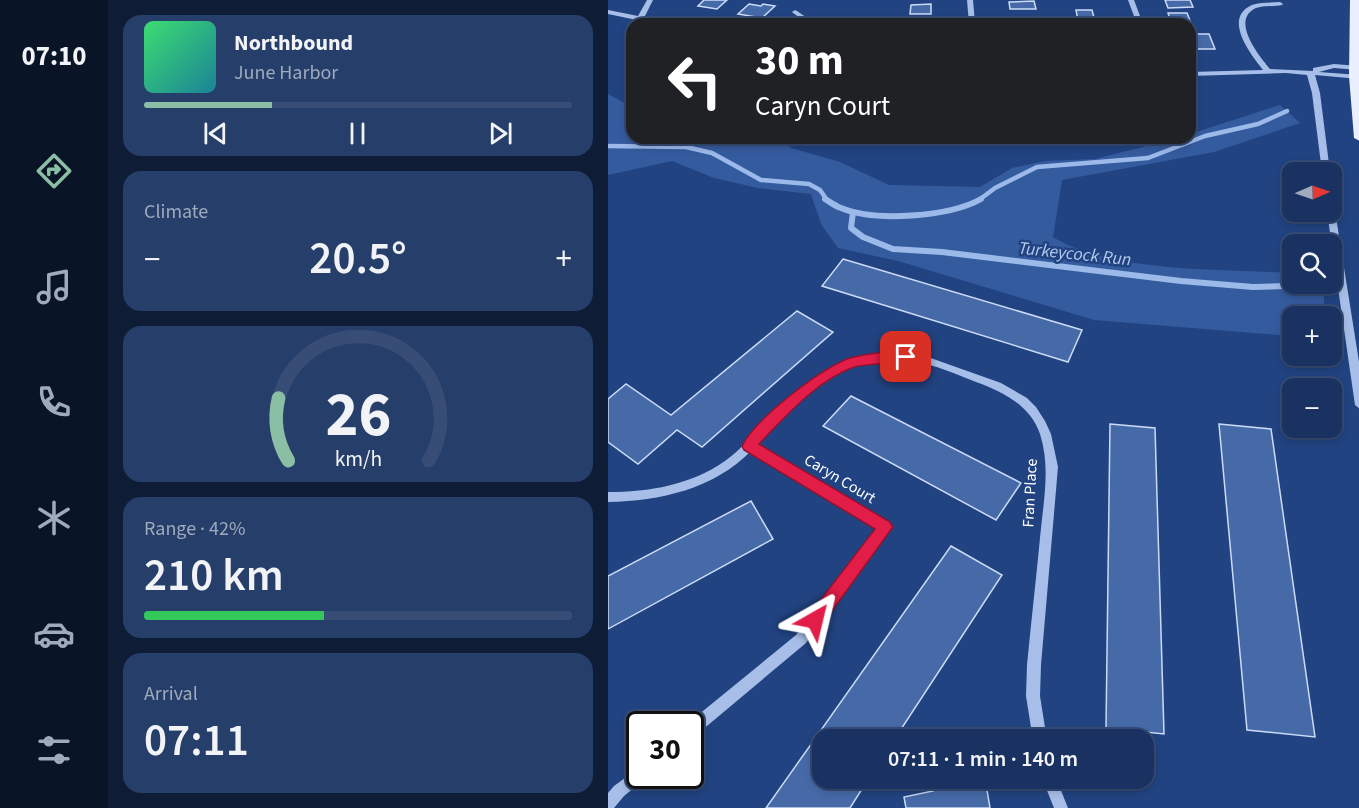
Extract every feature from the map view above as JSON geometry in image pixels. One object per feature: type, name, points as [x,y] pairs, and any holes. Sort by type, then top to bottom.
[{"type":"main road","points":[[1355,0],[1360,138]]},
{"type":"street","points":[[641,18],[650,0]]},
{"type":"street","points":[[970,0],[972,18]]},
{"type":"street","points":[[1132,0],[1138,18]]},
{"type":"street","points":[[1268,71],[1249,46],[1242,29],[1246,13],[1253,7],[1280,4]]},
{"type":"street","points":[[608,12],[635,18]]},
{"type":"street","points":[[795,12],[804,18]]},
{"type":"street","points":[[1196,74],[1268,71],[1310,72],[1334,76],[1357,72]]},
{"type":"street","points":[[1310,72],[1316,93],[1325,162]]},
{"type":"street","points":[[1333,222],[1360,405]]},
{"type":"street","name":"Fran Place","points":[[608,497],[636,498],[702,479],[730,464],[786,407],[822,379],[851,363],[884,357],[926,360],[997,385],[1034,408],[1048,439],[1052,467],[1034,665],[1033,696],[1038,729]]},
{"type":"street","name":"Caryn Court","points":[[704,719],[801,639],[885,527],[749,446]]},
{"type":"street","points":[[608,804],[626,785]]},
{"type":"street","points":[[1053,789],[1061,808]]},
{"type":"shaded area","points":[[608,94],[626,104],[626,144],[786,144],[791,148],[840,162],[889,185],[980,187],[1012,168],[1045,161],[1095,159],[1154,144],[1196,144],[1196,132],[1280,105],[1300,123],[1214,152],[1062,180],[1053,237],[1077,249],[1136,263],[1169,267],[1282,273],[1282,294],[1324,294],[1324,306],[1282,306],[1282,335],[1094,320],[898,261],[838,248],[821,224],[811,194],[758,188],[714,178],[672,161],[608,175]]},
{"type":"building","points":[[704,0],[727,0],[717,9],[698,6]]},
{"type":"building","points":[[1165,0],[1190,0],[1193,7],[1168,8]]},
{"type":"building","points":[[1034,1],[1036,9],[1010,9],[1009,2]]},
{"type":"building","points":[[749,4],[775,6],[762,18],[738,14]]},
{"type":"building","points":[[931,4],[931,14],[910,14],[911,5]]},
{"type":"building","points":[[1076,10],[1092,10],[1094,18],[1077,18]]},
{"type":"building","points":[[1168,13],[1187,13],[1189,18],[1170,18]]},
{"type":"building","points":[[1196,34],[1209,34],[1215,49],[1197,49]]},
{"type":"building","points":[[843,259],[1082,330],[1068,362],[822,286]]},
{"type":"building","points":[[797,311],[833,332],[702,447],[677,430],[638,464],[608,442],[608,399],[626,384],[671,415]]},
{"type":"building","points":[[851,396],[1021,483],[996,520],[823,426]]},
{"type":"building","points":[[1110,424],[1155,428],[1164,734],[1154,733],[1154,729],[1106,728]]},
{"type":"building","points":[[1219,424],[1271,429],[1315,737],[1247,730]]},
{"type":"building","points":[[751,501],[773,539],[608,629],[608,576]]},
{"type":"building","points":[[951,546],[1002,575],[901,729],[822,729]]},
{"type":"building","points":[[812,743],[812,789],[862,789],[850,808],[766,808]]},
{"type":"building","points":[[933,789],[987,789],[990,808],[906,808],[904,797],[933,791]]},
{"type":"waterway","name":"Turkeycock Run","points":[[1196,139],[1258,124],[1287,111]]},
{"type":"waterway","name":"Turkeycock Run","points":[[979,200],[995,188],[1037,167],[1148,158],[1184,144]]},
{"type":"waterway","name":"Turkeycock Run","points":[[608,146],[686,147],[712,153],[761,180],[809,184],[820,190],[827,200]]},
{"type":"waterway","name":"Turkeycock Run","points":[[825,199],[855,212],[892,216],[912,216],[950,210],[979,200]]},
{"type":"waterway","name":"Turkeycock Run","points":[[853,212],[851,228],[863,237],[893,249],[942,252],[1181,281],[1253,287],[1282,286]]},
{"type":"route","points":[[815,620],[885,527],[749,446],[786,407],[822,379],[851,363],[884,357],[906,357]]}]
